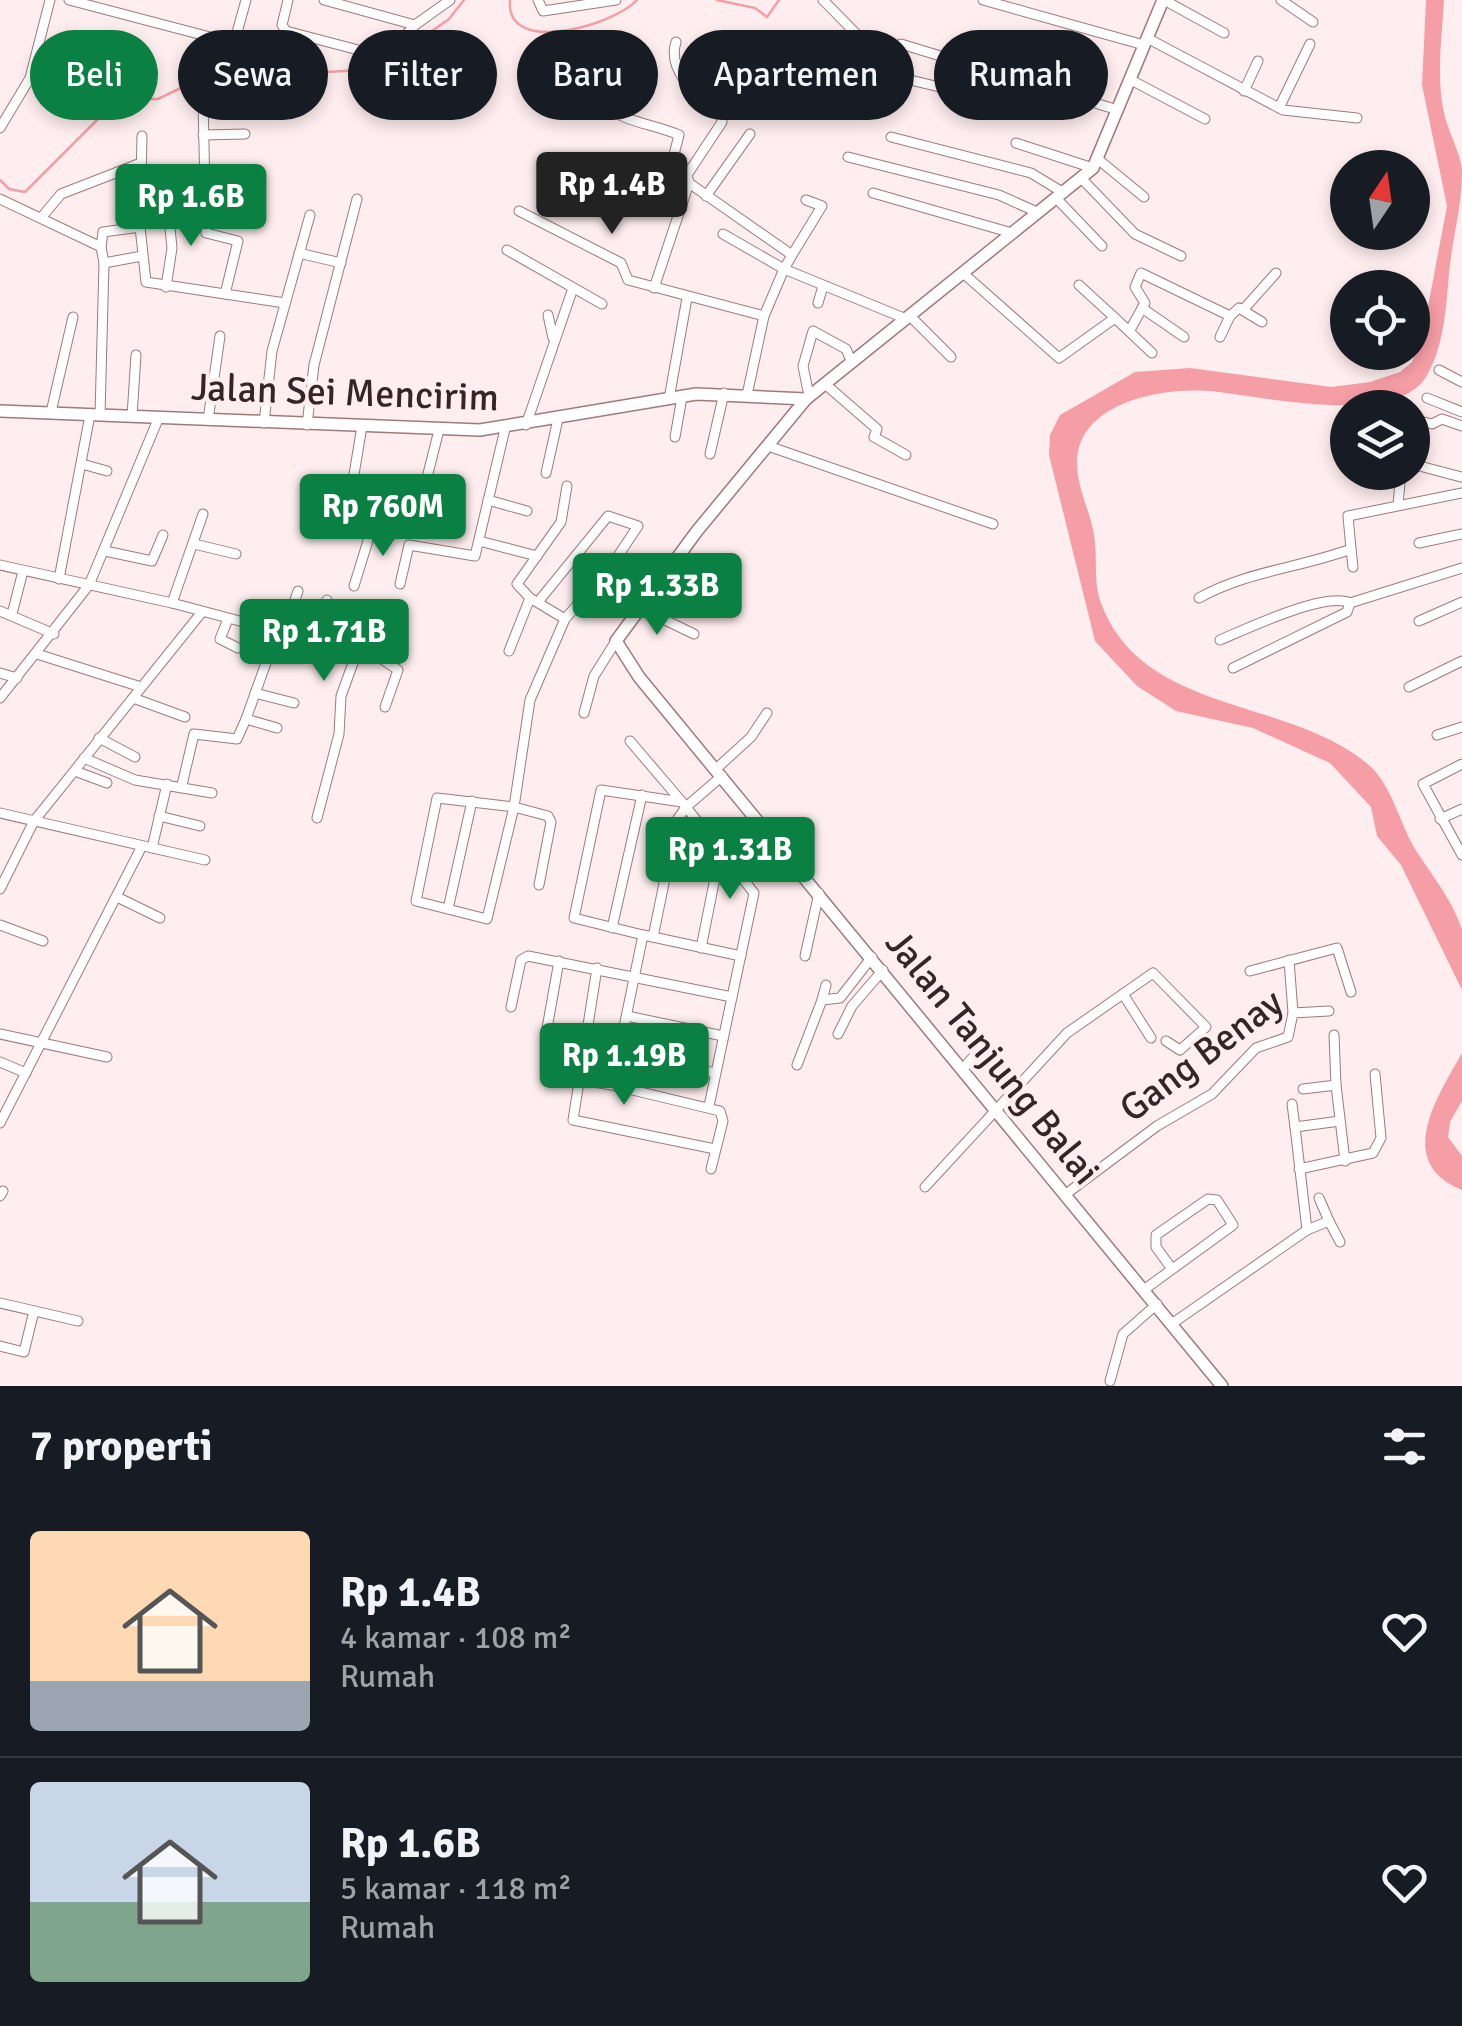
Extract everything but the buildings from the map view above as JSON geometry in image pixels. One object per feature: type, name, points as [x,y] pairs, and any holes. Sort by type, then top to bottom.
[{"type":"street","points":[[0,128],[30,78],[50,0]]},
{"type":"street","points":[[69,0],[228,42],[236,36],[246,0]]},
{"type":"street","points":[[288,0],[282,24],[286,32],[385,57],[414,25],[450,0]]},
{"type":"street","points":[[324,0],[414,25]]},
{"type":"street","points":[[538,0],[543,11],[616,0]]},
{"type":"street","points":[[823,0],[878,55],[902,44],[934,54]]},
{"type":"street","points":[[983,0],[1146,41],[1292,114],[1357,118]]},
{"type":"street","points":[[584,713],[594,676],[638,607],[808,397],[1096,164],[1164,0],[1224,33]]},
{"type":"street","points":[[1282,0],[1312,22]]},
{"type":"street","points":[[654,288],[687,181],[722,120],[682,80],[672,56],[676,42]]},
{"type":"street","points":[[1278,108],[1310,44]]},
{"type":"street","points":[[1244,91],[1258,61]]},
{"type":"street","points":[[1131,80],[1205,120]]},
{"type":"street","points":[[1108,107],[1118,110]]},
{"type":"street","points":[[204,120],[206,236],[238,241],[226,294]]},
{"type":"street","points":[[624,120],[646,121],[679,136],[671,166],[706,196],[792,255]]},
{"type":"street","points":[[204,135],[246,134]]},
{"type":"street","points":[[706,196],[750,134]]},
{"type":"street","points":[[142,136],[140,227],[146,282],[285,303]]},
{"type":"street","points":[[891,137],[1031,173],[1060,195],[1102,246]]},
{"type":"street","points":[[1016,143],[1096,164],[1144,197]]},
{"type":"street","points":[[848,158],[999,195],[1036,212]]},
{"type":"street","points":[[41,218],[61,194],[141,162]]},
{"type":"street","points":[[204,171],[242,171]]},
{"type":"street","points":[[1082,178],[1136,234],[1181,256]]},
{"type":"street","points":[[873,193],[1012,233]]},
{"type":"street","points":[[0,199],[100,248]]},
{"type":"street","points":[[307,425],[314,366],[357,199]]},
{"type":"street","points":[[747,395],[764,316],[784,269],[822,206],[806,200]]},
{"type":"street","points":[[166,286],[172,248],[168,208]]},
{"type":"street","points":[[519,211],[621,264],[628,280],[764,316]]},
{"type":"street","points":[[264,423],[272,351],[310,215]]},
{"type":"street","points":[[59,578],[95,415],[104,263],[102,233],[140,227]]},
{"type":"street","points":[[722,234],[784,269],[907,316],[951,357]]},
{"type":"street","points":[[507,250],[602,304]]},
{"type":"street","points":[[299,253],[341,263]]},
{"type":"street","points":[[104,263],[142,256]]},
{"type":"street","points":[[963,273],[1059,358],[1115,318]]},
{"type":"street","points":[[1130,330],[1144,301],[1135,287],[1141,273],[1230,316]]},
{"type":"street","points":[[1243,310],[1276,273]]},
{"type":"street","points":[[1079,285],[1152,352]]},
{"type":"street","points":[[818,303],[823,286]]},
{"type":"street","points":[[526,425],[572,290]]},
{"type":"street","points":[[675,437],[675,398],[687,298]]},
{"type":"street","points":[[1142,308],[1184,337]]},
{"type":"street","points":[[1220,336],[1237,308],[1262,322]]},
{"type":"street","points":[[548,315],[553,341]]},
{"type":"street","points":[[51,412],[73,317]]},
{"type":"street","points":[[808,397],[803,361],[813,331],[846,350],[852,363]]},
{"type":"street","points":[[208,420],[220,336]]},
{"type":"street","points":[[132,416],[136,355]]},
{"type":"street","points":[[1439,370],[1462,382]]},
{"type":"street","points":[[825,384],[877,429],[874,437],[906,455]]},
{"type":"street","points":[[710,454],[724,393]]},
{"type":"street","name":"Jalan Sei Mencirim","points":[[0,411],[439,430],[505,429],[675,398],[724,393],[808,397]]},
{"type":"street","points":[[1430,399],[1462,412]]},
{"type":"street","points":[[0,698],[90,585],[159,417]]},
{"type":"street","points":[[546,472],[558,419]]},
{"type":"street","points":[[1430,424],[1442,419],[1462,426]]},
{"type":"street","points":[[347,517],[362,426]]},
{"type":"street","points":[[400,584],[409,544],[472,558],[505,429]]},
{"type":"street","points":[[415,525],[439,430]]},
{"type":"street","points":[[768,446],[993,524]]},
{"type":"street","points":[[82,464],[106,471]]},
{"type":"street","points":[[1430,469],[1462,478]]},
{"type":"street","points":[[384,518],[393,484]]},
{"type":"street","points":[[565,619],[516,584],[561,522],[567,486]]},
{"type":"street","points":[[1398,504],[1399,490]]},
{"type":"street","points":[[1354,566],[1348,516],[1462,493]]},
{"type":"street","points":[[488,500],[527,510]]},
{"type":"street","points":[[172,603],[203,514]]},
{"type":"street","points":[[509,651],[534,600],[608,516],[638,526],[614,562],[565,619],[530,700],[514,806],[489,917],[415,900],[440,796],[514,806],[550,818],[539,885]]},
{"type":"street","points":[[354,586],[374,518],[435,529]]},
{"type":"street","points":[[105,551],[152,561],[163,534]]},
{"type":"street","points":[[1419,543],[1462,534]]},
{"type":"street","points":[[479,541],[537,556]]},
{"type":"street","points":[[194,544],[236,554]]},
{"type":"street","points":[[1199,598],[1240,577],[1322,560],[1351,548]]},
{"type":"street","points":[[614,562],[651,590]]},
{"type":"street","points":[[0,566],[172,603],[356,652],[398,670],[384,707]]},
{"type":"street","points":[[1220,640],[1304,608],[1341,599],[1350,603],[1462,568]]},
{"type":"street","points":[[12,614],[23,571]]},
{"type":"street","points":[[182,786],[194,734],[236,738],[298,591]]},
{"type":"street","points":[[310,641],[327,600]]},
{"type":"street","points":[[1418,621],[1462,602]]},
{"type":"street","points":[[1233,668],[1346,612],[1350,603]]},
{"type":"street","points":[[638,607],[694,634]]},
{"type":"street","points":[[0,611],[54,634]]},
{"type":"street","points":[[0,889],[34,821],[202,612]]},
{"type":"street","points":[[228,619],[220,639],[238,648]]},
{"type":"street","name":"Jalan Tanjung Balai","points":[[616,640],[639,677],[1222,1386]]},
{"type":"street","points":[[317,818],[339,734],[341,696],[356,652]]},
{"type":"street","points":[[37,654],[141,687]]},
{"type":"street","points":[[1408,687],[1462,662]]},
{"type":"street","points":[[0,673],[17,678]]},
{"type":"street","points":[[255,693],[294,703]]},
{"type":"street","points":[[133,698],[184,717]]},
{"type":"street","points":[[612,1086],[635,976],[677,820],[684,804],[719,773],[767,713]]},
{"type":"street","points":[[246,719],[277,728]]},
{"type":"street","points":[[1437,736],[1462,727]]},
{"type":"street","points":[[99,738],[135,757]]},
{"type":"street","points":[[630,742],[721,848],[754,893],[709,1106]]},
{"type":"street","points":[[84,758],[130,778],[212,793]]},
{"type":"street","points":[[1461,852],[1423,784],[1462,764]]},
{"type":"street","points":[[74,771],[107,783]]},
{"type":"street","points":[[0,1123],[147,847],[167,784]]},
{"type":"street","points":[[684,804],[604,788],[574,918],[741,956]]},
{"type":"street","points":[[612,928],[642,796]]},
{"type":"street","points":[[448,909],[472,801]]},
{"type":"street","points":[[1440,818],[1462,809]]},
{"type":"street","points":[[0,813],[204,860]]},
{"type":"street","points":[[159,816],[200,826]]},
{"type":"street","points":[[701,948],[721,848]]},
{"type":"street","points":[[806,956],[819,892]]},
{"type":"street","points":[[117,897],[160,918]]},
{"type":"street","points":[[0,925],[44,941]]},
{"type":"street","points":[[1250,970],[1337,948],[1351,992]]},
{"type":"street","points":[[511,1007],[523,957],[732,996]]},
{"type":"street","points":[[822,1000],[837,1001],[872,957]]},
{"type":"street","points":[[1289,960],[1293,1014]]},
{"type":"street","points":[[546,1034],[559,961]]},
{"type":"street","points":[[596,968],[572,1126],[714,1150]]},
{"type":"street","points":[[838,1034],[852,1006],[883,970]]},
{"type":"street","points":[[925,1187],[1067,1034],[1152,972],[1206,1027],[1180,1050],[1166,1041]]},
{"type":"street","points":[[797,1065],[826,985]]},
{"type":"street","points":[[1123,994],[1150,1038]]},
{"type":"street","name":"Gang Benay","points":[[1066,1194],[1157,1126],[1212,1094],[1251,1052],[1288,1037],[1293,1014],[1329,1012]]},
{"type":"street","points":[[626,1016],[724,1036]]},
{"type":"street","points":[[0,1034],[107,1058]]},
{"type":"street","points":[[1334,1035],[1344,1161]]},
{"type":"street","points":[[962,1070],[985,1043]]},
{"type":"street","points":[[1240,1047],[1251,1052]]},
{"type":"street","points":[[619,1051],[715,1073]]},
{"type":"street","points":[[0,1062],[26,1073]]},
{"type":"street","points":[[1299,1169],[1368,1157],[1381,1138],[1375,1074]]},
{"type":"street","points":[[580,1080],[709,1106],[723,1115],[711,1169]]},
{"type":"street","points":[[1302,1090],[1336,1085]]},
{"type":"street","points":[[1292,1104],[1307,1230]]},
{"type":"street","points":[[1295,1127],[1340,1121]]},
{"type":"street","points":[[1144,1289],[1172,1269],[1232,1225],[1217,1200],[1208,1198],[1156,1236],[1156,1247],[1172,1269]]},
{"type":"street","points":[[1319,1198],[1340,1242]]},
{"type":"street","points":[[1173,1322],[1307,1230],[1329,1221]]},
{"type":"street","points":[[0,1304],[78,1321]]},
{"type":"street","points":[[1110,1381],[1124,1334],[1157,1304]]},
{"type":"street","points":[[0,1346],[24,1352],[34,1312]]},
{"type":"shaded area","points":[[1426,0],[1444,0],[1440,85],[1462,170],[1443,327],[1430,368],[1430,296],[1447,206],[1422,85]]},
{"type":"shaded area","points":[[1190,368],[1331,387],[1370,382],[1400,372],[1429,370],[1412,390],[1330,390],[1330,405],[1208,391],[1146,396],[1107,412],[1092,425],[1081,442],[1077,462],[1094,535],[1099,595],[1121,640],[1149,666],[1183,686],[1300,727],[1337,744],[1370,766],[1385,785],[1411,842],[1458,920],[1462,930],[1462,990],[1401,865],[1377,836],[1371,807],[1330,763],[1253,728],[1176,711],[1137,686],[1095,641],[1049,455],[1050,435],[1060,415],[1135,372]]},
{"type":"shaded area","points":[[1462,1053],[1462,1101],[1450,1122],[1448,1137],[1462,1156],[1462,1190],[1441,1178],[1430,1163],[1425,1146],[1433,1108]]},
{"type":"waterway","points":[[0,180],[9,189],[25,192],[109,108],[133,99],[158,99],[239,64],[289,64],[326,72],[362,70],[394,76],[418,41],[449,19],[464,0]]},
{"type":"waterway","points":[[510,0],[513,18],[525,28],[542,32],[586,26],[637,0]]},
{"type":"waterway","points":[[717,0],[755,8],[767,17],[779,0]]}]
